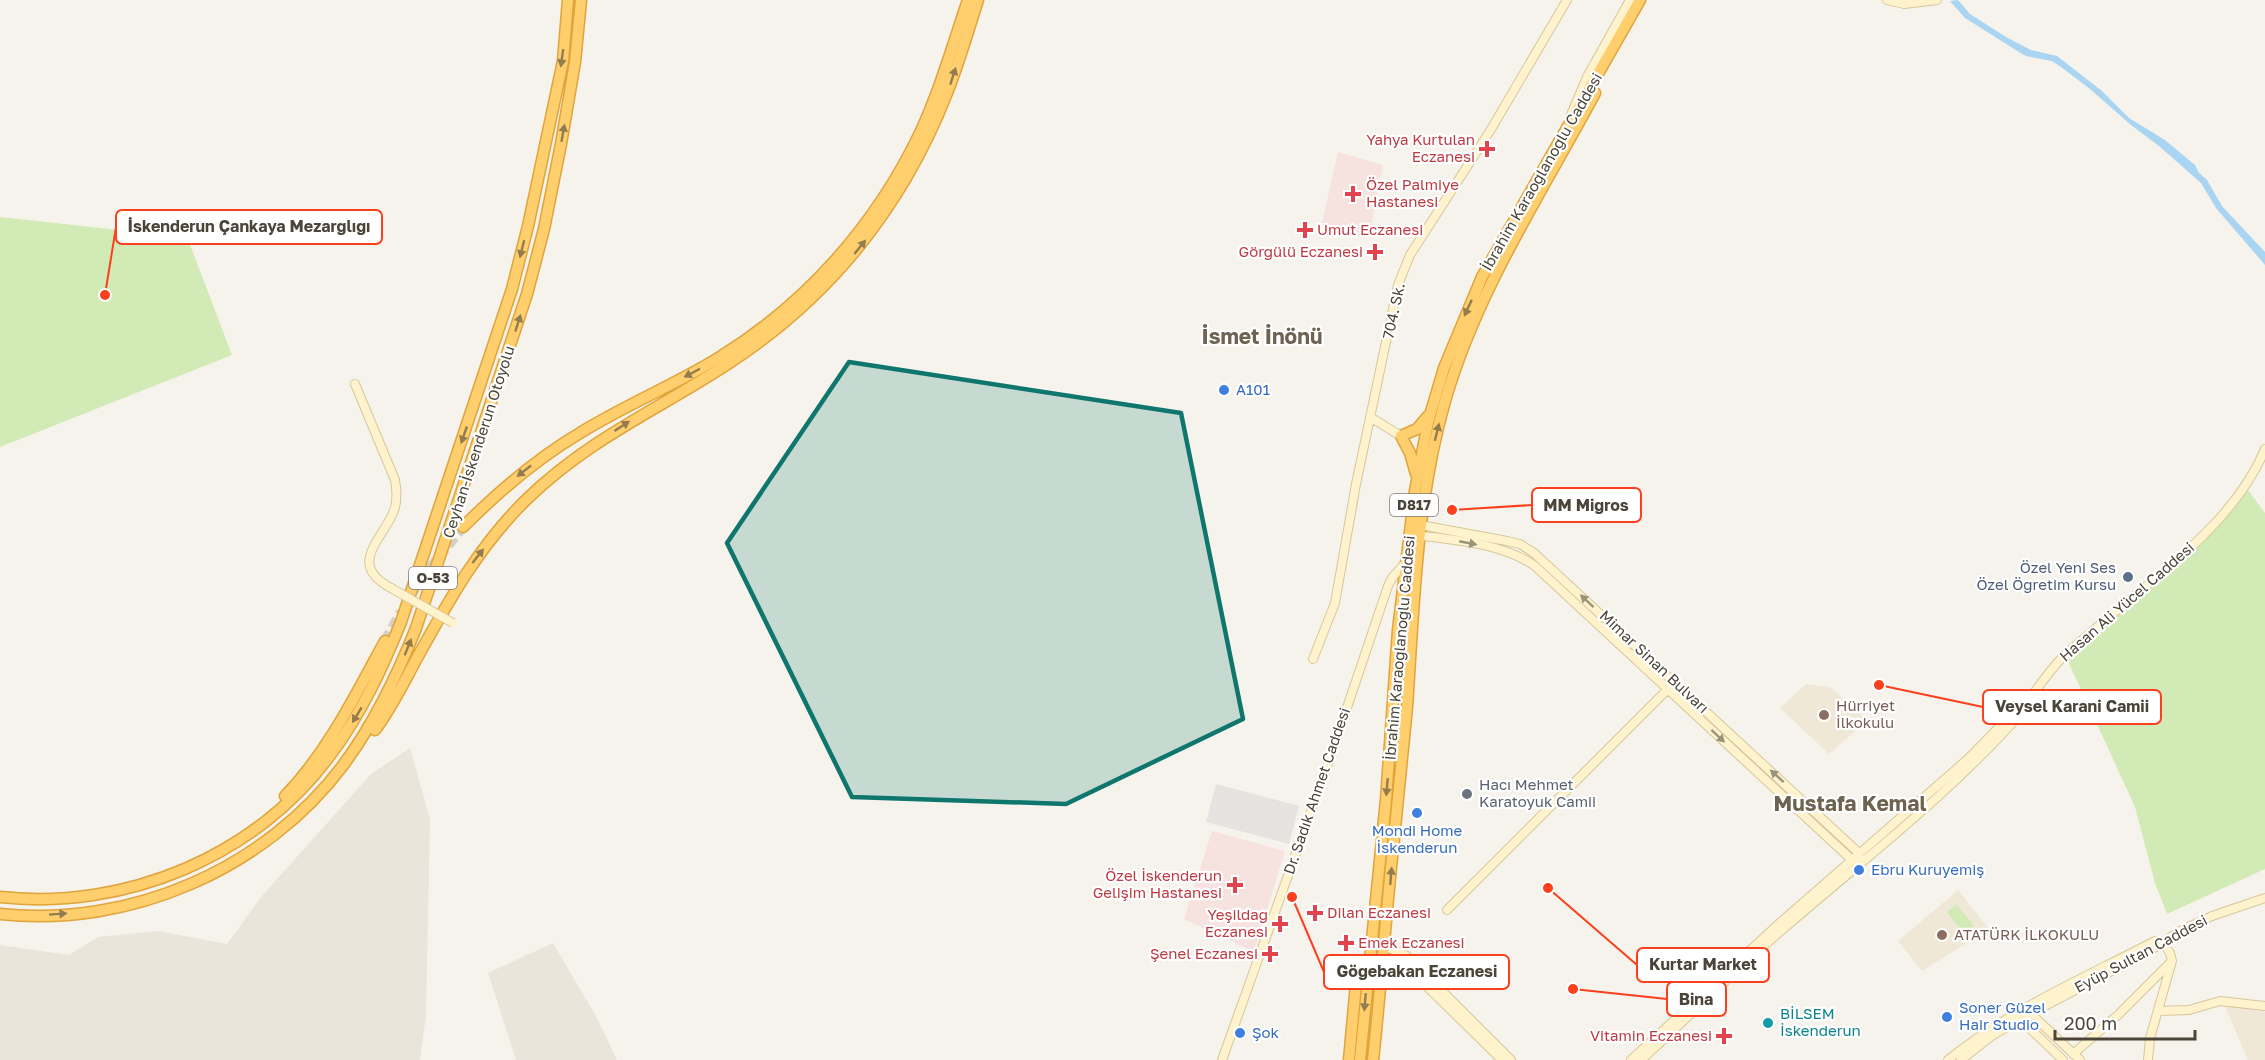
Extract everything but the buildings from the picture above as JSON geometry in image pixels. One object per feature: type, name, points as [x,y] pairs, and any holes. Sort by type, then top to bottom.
[{"type":"highway","name":"Ceyhan-İskenderun Otoyolu","points":[[0,897],[57,899],[100,894],[140,885],[187,868],[230,847],[270,819],[304,788],[331,755],[358,714],[381,670],[424,556],[512,289],[528,226],[562,62],[568,0]]},
{"type":"highway","name":"Ceyhan-İskenderun Otoyolu","points":[[0,914],[58,915],[103,910],[144,900],[184,886],[238,861],[280,831],[315,799],[344,765],[372,722],[396,677],[416,628],[528,294],[561,144],[575,62],[581,0]]},
{"type":"highway","points":[[463,527],[508,484],[540,458],[581,432],[718,358],[782,314],[810,288],[858,233],[880,204],[902,167],[920,132],[938,87],[968,0]]},
{"type":"highway","points":[[238,861],[282,833],[318,801],[347,768],[379,725],[451,596],[474,561],[526,500],[553,475],[588,448],[759,343],[817,295],[840,270],[887,211],[910,172],[948,92],[978,0]]},
{"type":"highway","name":"İbrahim Karaoğlanoğlu Caddesi","points":[[1373,1060],[1403,754],[1417,479],[1431,411],[1454,340],[1482,277],[1640,0]]},
{"type":"highway","name":"İbrahim Karaoğlanoğlu Caddesi","points":[[1360,1060],[1387,790],[1398,630],[1407,560],[1445,401],[1484,296],[1510,244],[1648,0]]},
{"type":"highway","points":[[1417,479],[1410,453],[1401,436],[1417,429],[1431,411]]},
{"type":"highway","points":[[187,868],[229,843],[266,815],[297,784],[349,708],[385,641]]},
{"type":"highway","points":[[1349,1060],[1356,984],[1369,965]]},
{"type":"street","name":"704. Sk.","points":[[1313,659],[1335,603],[1370,417],[1398,285],[1410,255],[1490,131],[1567,0]]},
{"type":"street","points":[[1566,131],[1583,86],[1630,0]]},
{"type":"street","points":[[1887,0],[1904,4],[1936,0]]},
{"type":"street","points":[[354,384],[395,480],[397,492],[393,513],[370,550],[369,560],[374,576],[453,623]]},
{"type":"street","points":[[1370,417],[1401,436]]},
{"type":"street","name":"Hasan Ali Yücel Caddesi","points":[[1631,1060],[1711,985],[1968,759],[2018,708],[2023,707],[2059,661],[2121,605],[2161,574],[2202,535],[2235,500],[2265,449]]},
{"type":"street","points":[[1415,530],[1505,551],[1535,566],[1668,690],[1857,858],[1641,1060]]},
{"type":"street","name":"Mimar Sinan Bulvarı","points":[[1415,530],[1507,541],[1530,550],[1675,682],[1857,858]]},
{"type":"street","name":"Dr. Sadık Ahmet Caddesi","points":[[1222,1060],[1329,761],[1388,586],[1407,560]]},
{"type":"street","points":[[1447,910],[1675,682]]},
{"type":"street","name":"Eyüp Sultan Caddesi","points":[[1961,1060],[1990,1037],[2030,1013],[2163,943],[2180,931],[2212,916],[2265,898]]},
{"type":"street","points":[[1948,1060],[1976,1037],[2010,1016],[2169,934],[2180,931]]},
{"type":"street","points":[[2148,1060],[2150,1038],[2172,961],[2163,943]]},
{"type":"street","points":[[1371,945],[1385,947],[1407,956],[1510,1060]]},
{"type":"street","points":[[2030,1013],[2077,1057],[2172,961]]},
{"type":"street","points":[[1369,965],[1404,969],[1413,973],[1503,1060]]},
{"type":"street","points":[[2158,1011],[2196,1009],[2220,1001],[2265,1006]]},
{"type":"street","points":[[2020,1019],[2063,1060]]},
{"type":"highlighted area","points":[[849,362],[1181,413],[1243,719],[1066,804],[852,797],[727,543]]},
{"type":"shaded area","name":"Özel Palmiye Hastanesi","points":[[1338,152],[1383,165],[1369,236],[1322,223]]},
{"type":"shaded area","name":"Hürriyet İlkokulu","points":[[1806,684],[1830,687],[1847,702],[1849,701],[1866,721],[1829,754],[1780,708]]},
{"type":"shaded area","points":[[410,748],[430,819],[426,1015],[420,1060],[0,1060],[0,945],[69,955],[98,937],[158,931],[227,944],[261,897],[371,774]]},
{"type":"shaded area","points":[[1216,784],[1299,806],[1289,844],[1206,822]]},
{"type":"shaded area","name":"Özel İskenderun Gelişim Hastanesi","points":[[1212,831],[1285,851],[1254,952],[1184,919]]},
{"type":"shaded area","name":"ATATÜRK İLKOKULU","points":[[1958,890],[1989,929],[1922,971],[1898,941]]},
{"type":"shaded area","points":[[553,943],[597,1018],[617,1060],[516,1060],[488,973]]},
{"type":"shaded area","points":[[2224,1004],[2265,1012],[2265,1060],[2248,1060]]},
{"type":"green space","points":[[0,217],[183,237],[189,242],[232,355],[0,447]]},
{"type":"green space","points":[[2248,490],[2265,513],[2265,869],[2167,914],[2155,883],[2135,807],[2067,659],[2121,611],[2167,577],[2211,534]]},
{"type":"green space","points":[[1957,904],[1974,926],[1964,934],[1947,912]]},
{"type":"water","points":[[1958,0],[1970,14],[2006,37],[2031,50],[2057,56],[2102,91],[2129,118],[2165,140],[2195,165],[2222,206],[2265,252],[2265,265],[2216,208],[2201,183],[2159,146],[2052,61],[2026,56],[1965,18],[1950,1]]},
{"type":"tunnel","points":[[412,593],[463,527]]},
{"type":"tunnel","points":[[385,641],[401,612]]},
{"type":"place","name":"Yahya Kurtulan Eczanesi","points":[[1487,149]]},
{"type":"place","name":"Özel Palmiye Hastanesi","points":[[1353,194]]},
{"type":"place","name":"Umut Eczanesi","points":[[1305,230]]},
{"type":"place","name":"Görgülü Eczanesi","points":[[1375,252]]},
{"type":"place","name":"İskenderun Çankaya Mezarğlığı","points":[[105,295]]},
{"type":"place","name":"A101","points":[[1224,390]]},
{"type":"place","name":"MM Migros","points":[[1452,510]]},
{"type":"place","name":"Özel Yeni Ses Özel Öğretim Kursu","points":[[2128,577]]},
{"type":"place","name":"Veysel Karani Camii","points":[[1879,685]]},
{"type":"place","name":"Hürriyet İlkokulu","points":[[1824,715]]},
{"type":"place","name":"Hacı Mehmet Karatoyuk Camii","points":[[1467,794]]},
{"type":"place","name":"Mondi Home İskenderun","points":[[1417,813]]},
{"type":"place","name":"Ebru Kuruyemiş","points":[[1859,870]]},
{"type":"place","name":"Özel İskenderun Gelişim Hastanesi","points":[[1235,885]]},
{"type":"place","name":"Kurtar Market","points":[[1548,888]]},
{"type":"place","name":"Göğebakan Eczanesi","points":[[1292,897]]},
{"type":"place","name":"Dilan Eczanesi","points":[[1315,913]]},
{"type":"place","name":"Yeşildağ Eczanesi","points":[[1280,924]]},
{"type":"place","name":"ATATÜRK İLKOKULU","points":[[1942,935]]},
{"type":"place","name":"Emek Eczanesi","points":[[1346,943]]},
{"type":"place","name":"Şenel Eczanesi","points":[[1270,954]]},
{"type":"place","name":"Bina","points":[[1573,989]]},
{"type":"place","name":"Soner Güzel Hair Studio","points":[[1947,1017]]},
{"type":"place","name":"BİLSEM İskenderun","points":[[1768,1023]]},
{"type":"place","name":"Şok","points":[[1240,1033]]},
{"type":"place","name":"Vitamin Eczanesi","points":[[1724,1036]]},
{"type":"district","name":"İsmet İnönü","points":[[1262,337]]},
{"type":"district","name":"Mustafa Kemal","points":[[1850,804]]}]
